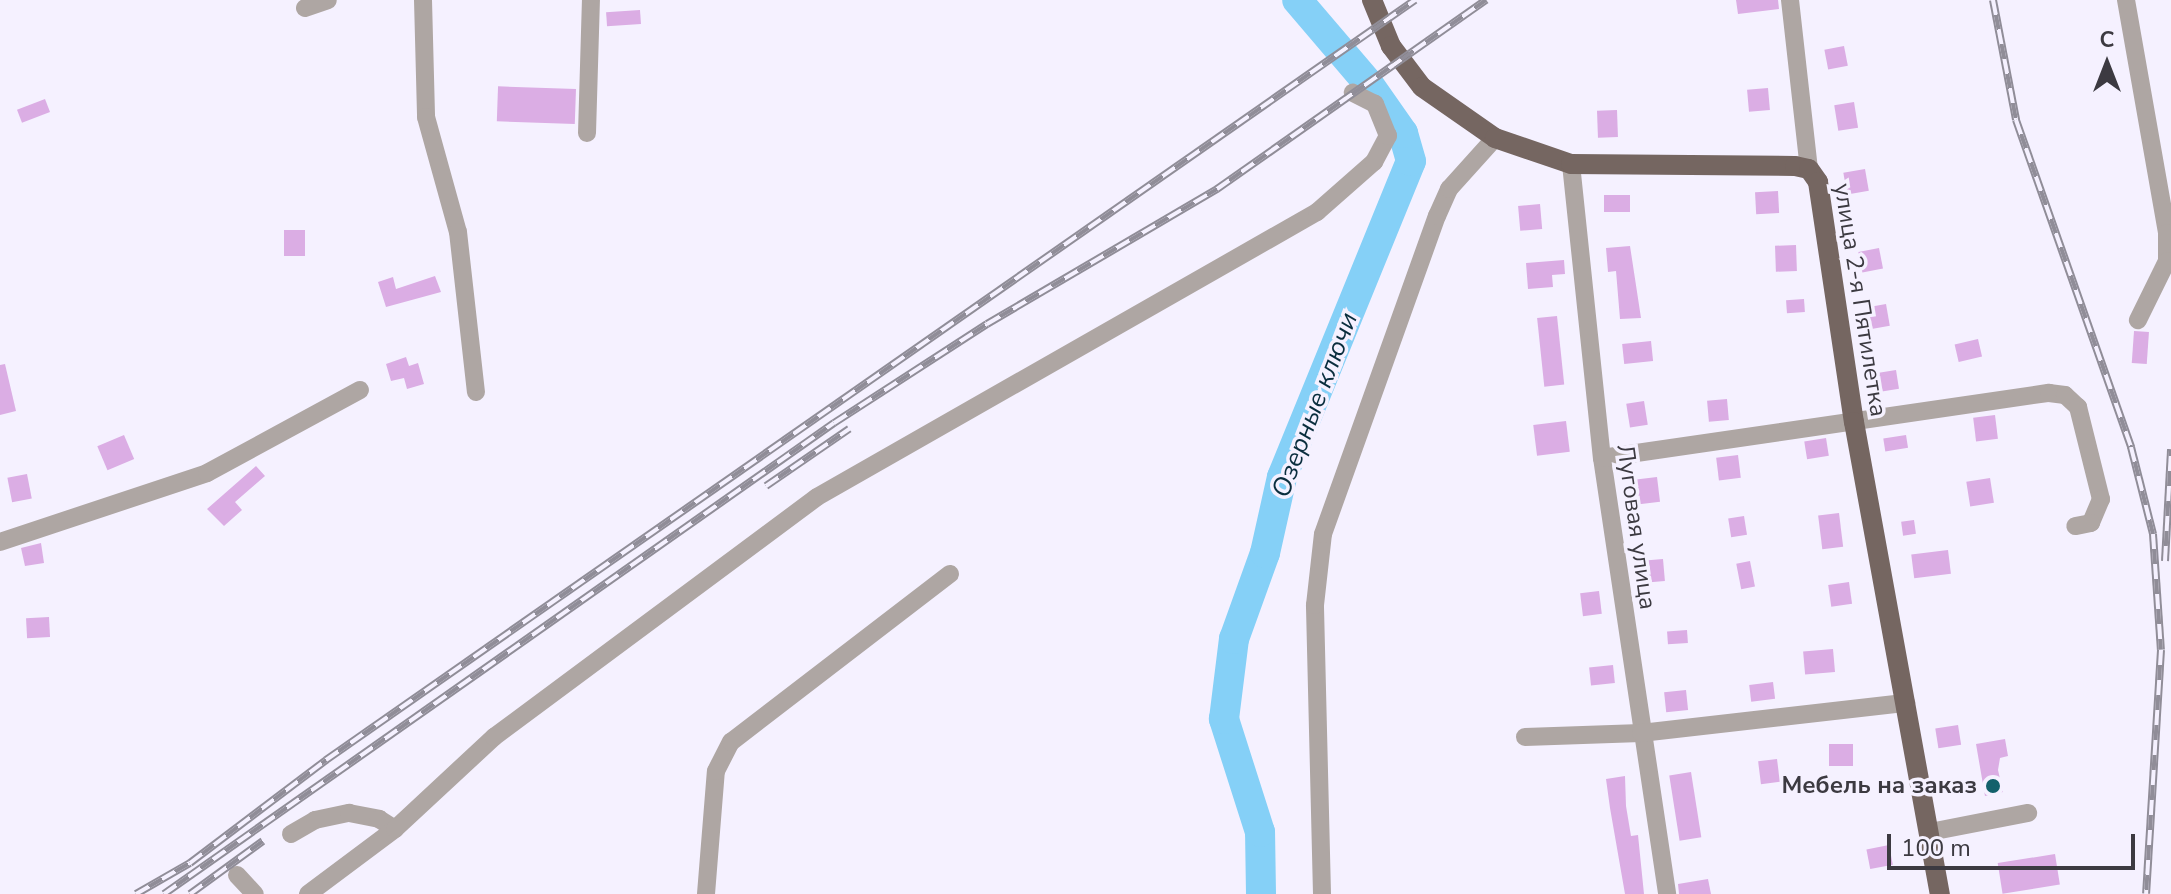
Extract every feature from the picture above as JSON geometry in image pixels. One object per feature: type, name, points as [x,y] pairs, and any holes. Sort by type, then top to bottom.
[{"type":"main road","name":"улица 2-я Пятилетка","points":[[1372,0],[1391,46],[1422,87],[1495,138],[1571,164],[1809,169],[1822,204],[1854,422],[1940,894]]},
{"type":"street","points":[[305,8],[328,0]]},
{"type":"street","points":[[423,0],[426,117],[458,232],[476,392]]},
{"type":"street","points":[[587,133],[591,0]]},
{"type":"street","points":[[1790,0],[1809,169]]},
{"type":"street","points":[[2126,0],[2167,233],[2167,261],[2138,320]]},
{"type":"street","points":[[308,894],[395,829],[494,737],[817,497],[1317,212],[1374,162],[1388,136],[1375,104],[1353,93]]},
{"type":"street","points":[[1322,894],[1315,605],[1323,534],[1437,216],[1449,189],[1495,138]]},
{"type":"street","name":"Луговая улица","points":[[1571,164],[1602,458],[1667,894]]},
{"type":"street","points":[[0,542],[207,473],[360,390]]},
{"type":"street","points":[[1602,458],[2049,393],[2065,395],[2078,407],[2101,499],[2091,523],[2075,526]]},
{"type":"street","points":[[706,894],[716,771],[731,742],[950,574]]},
{"type":"street","points":[[1525,737],[1641,733],[1906,703]]},
{"type":"street","points":[[291,834],[315,820],[349,813],[379,819],[395,829]]},
{"type":"street","points":[[1930,832],[2028,813]]},
{"type":"street","points":[[237,875],[255,894]]},
{"type":"building","points":[[1736,0],[1778,0],[1779,9],[1738,14]]},
{"type":"building","points":[[640,10],[641,24],[607,26],[606,12]]},
{"type":"building","points":[[1844,46],[1848,66],[1828,69],[1824,50]]},
{"type":"building","points":[[498,86],[576,89],[575,124],[497,121]]},
{"type":"building","points":[[1768,88],[1770,110],[1749,112],[1747,90]]},
{"type":"building","points":[[45,99],[50,112],[22,123],[17,110]]},
{"type":"building","points":[[1854,102],[1858,128],[1838,131],[1834,105]]},
{"type":"building","points":[[1617,110],[1618,137],[1598,138],[1597,111]]},
{"type":"building","points":[[1865,169],[1869,191],[1847,194],[1843,173]]},
{"type":"building","points":[[1778,191],[1779,213],[1756,214],[1755,192]]},
{"type":"building","points":[[1604,195],[1630,195],[1630,212],[1604,212]]},
{"type":"building","points":[[1540,204],[1542,229],[1520,231],[1518,206]]},
{"type":"building","points":[[284,230],[305,230],[305,256],[284,256]]},
{"type":"building","points":[[1796,245],[1797,271],[1776,272],[1775,246]]},
{"type":"building","points":[[1630,246],[1641,318],[1620,319],[1616,271],[1608,272],[1606,248]]},
{"type":"building","points":[[1879,248],[1883,269],[1862,273],[1858,252]]},
{"type":"building","points":[[1564,260],[1565,274],[1552,275],[1553,287],[1528,289],[1526,263]]},
{"type":"building","points":[[435,276],[441,292],[386,307],[378,282],[393,277],[396,289]]},
{"type":"building","points":[[1804,299],[1805,312],[1787,313],[1786,300]]},
{"type":"building","points":[[1886,304],[1890,326],[1870,329],[1866,307]]},
{"type":"building","points":[[1557,316],[1564,385],[1544,387],[1537,318]]},
{"type":"building","points":[[2134,331],[2149,332],[2147,364],[2132,363]]},
{"type":"building","points":[[1978,339],[1982,357],[1959,362],[1955,344]]},
{"type":"building","points":[[1651,341],[1653,361],[1624,364],[1622,344]]},
{"type":"building","points":[[406,357],[409,366],[418,363],[424,384],[407,389],[404,378],[391,381],[386,364]]},
{"type":"building","points":[[5,364],[16,411],[0,415],[0,365]]},
{"type":"building","points":[[1896,370],[1899,389],[1877,392],[1874,373]]},
{"type":"building","points":[[1727,399],[1729,420],[1709,422],[1707,401]]},
{"type":"building","points":[[1644,401],[1648,425],[1630,428],[1626,404]]},
{"type":"building","points":[[1995,415],[1998,439],[1976,442],[1973,418]]},
{"type":"building","points":[[1566,421],[1570,452],[1537,456],[1533,425]]},
{"type":"building","points":[[124,435],[134,459],[107,470],[97,446]]},
{"type":"building","points":[[1906,435],[1908,448],[1885,451],[1883,439]]},
{"type":"building","points":[[1826,438],[1829,456],[1807,459],[1804,441]]},
{"type":"building","points":[[1738,455],[1741,478],[1719,481],[1716,458]]},
{"type":"building","points":[[256,466],[265,476],[235,502],[242,510],[224,526],[207,509]]},
{"type":"building","points":[[27,474],[32,499],[12,502],[7,478]]},
{"type":"building","points":[[1657,477],[1660,502],[1639,504],[1636,480]]},
{"type":"building","points":[[1990,478],[1994,503],[1970,506],[1966,482]]},
{"type":"building","points":[[1839,513],[1843,547],[1822,549],[1818,516]]},
{"type":"building","points":[[1744,516],[1747,535],[1731,537],[1728,519]]},
{"type":"building","points":[[1914,520],[1916,534],[1903,536],[1901,522]]},
{"type":"building","points":[[41,543],[44,563],[25,566],[21,548]]},
{"type":"building","points":[[1948,550],[1951,574],[1914,578],[1911,555]]},
{"type":"building","points":[[1663,559],[1665,581],[1647,582],[1645,561]]},
{"type":"building","points":[[1750,561],[1755,587],[1741,589],[1736,564]]},
{"type":"building","points":[[1849,582],[1852,604],[1831,607],[1828,585]]},
{"type":"building","points":[[1599,591],[1602,614],[1583,616],[1580,593]]},
{"type":"building","points":[[49,617],[50,637],[27,638],[26,618]]},
{"type":"building","points":[[1687,630],[1688,643],[1668,644],[1667,631]]},
{"type":"building","points":[[1833,649],[1835,672],[1805,675],[1803,652]]},
{"type":"building","points":[[1613,665],[1615,683],[1591,685],[1589,668]]},
{"type":"building","points":[[1773,682],[1775,699],[1751,702],[1749,685]]},
{"type":"building","points":[[1686,690],[1688,710],[1666,712],[1664,692]]},
{"type":"building","points":[[1958,725],[1961,745],[1938,748],[1935,729]]},
{"type":"building","points":[[2005,739],[2008,756],[2000,758],[1998,770],[2003,792],[1985,796],[1976,744]]},
{"type":"building","points":[[1829,744],[1853,744],[1853,766],[1829,766]]},
{"type":"building","points":[[1777,759],[1780,782],[1761,784],[1758,761]]},
{"type":"building","points":[[1691,772],[1701,837],[1680,841],[1669,775]]},
{"type":"building","points":[[1625,776],[1626,806],[1631,836],[1638,835],[1644,894],[1625,894],[1610,808],[1606,779]]},
{"type":"building","points":[[1889,845],[1893,865],[1870,869],[1866,849]]},
{"type":"building","points":[[2055,854],[2060,885],[2003,894],[1998,863]]},
{"type":"building","points":[[1708,879],[1711,894],[1679,894],[1678,884]]},
{"type":"waterway","name":"Озерные ключи","points":[[1261,894],[1260,832],[1224,719],[1234,639],[1265,553],[1282,477],[1411,161],[1403,133],[1368,83],[1297,0]]},
{"type":"railway","points":[[136,894],[190,863],[326,760],[1415,0]]},
{"type":"railway","points":[[164,894],[834,423],[987,324],[1217,189],[1486,0]]},
{"type":"railway","points":[[1993,0],[2016,120],[2131,447],[2153,534],[2161,650],[2146,894]]},
{"type":"railway","points":[[766,486],[849,429]]},
{"type":"railway","points":[[2165,561],[2171,449]]},
{"type":"railway","points":[[190,894],[263,841]]},
{"type":"place","name":"Мебель на заказ","points":[[1993,786]]}]
